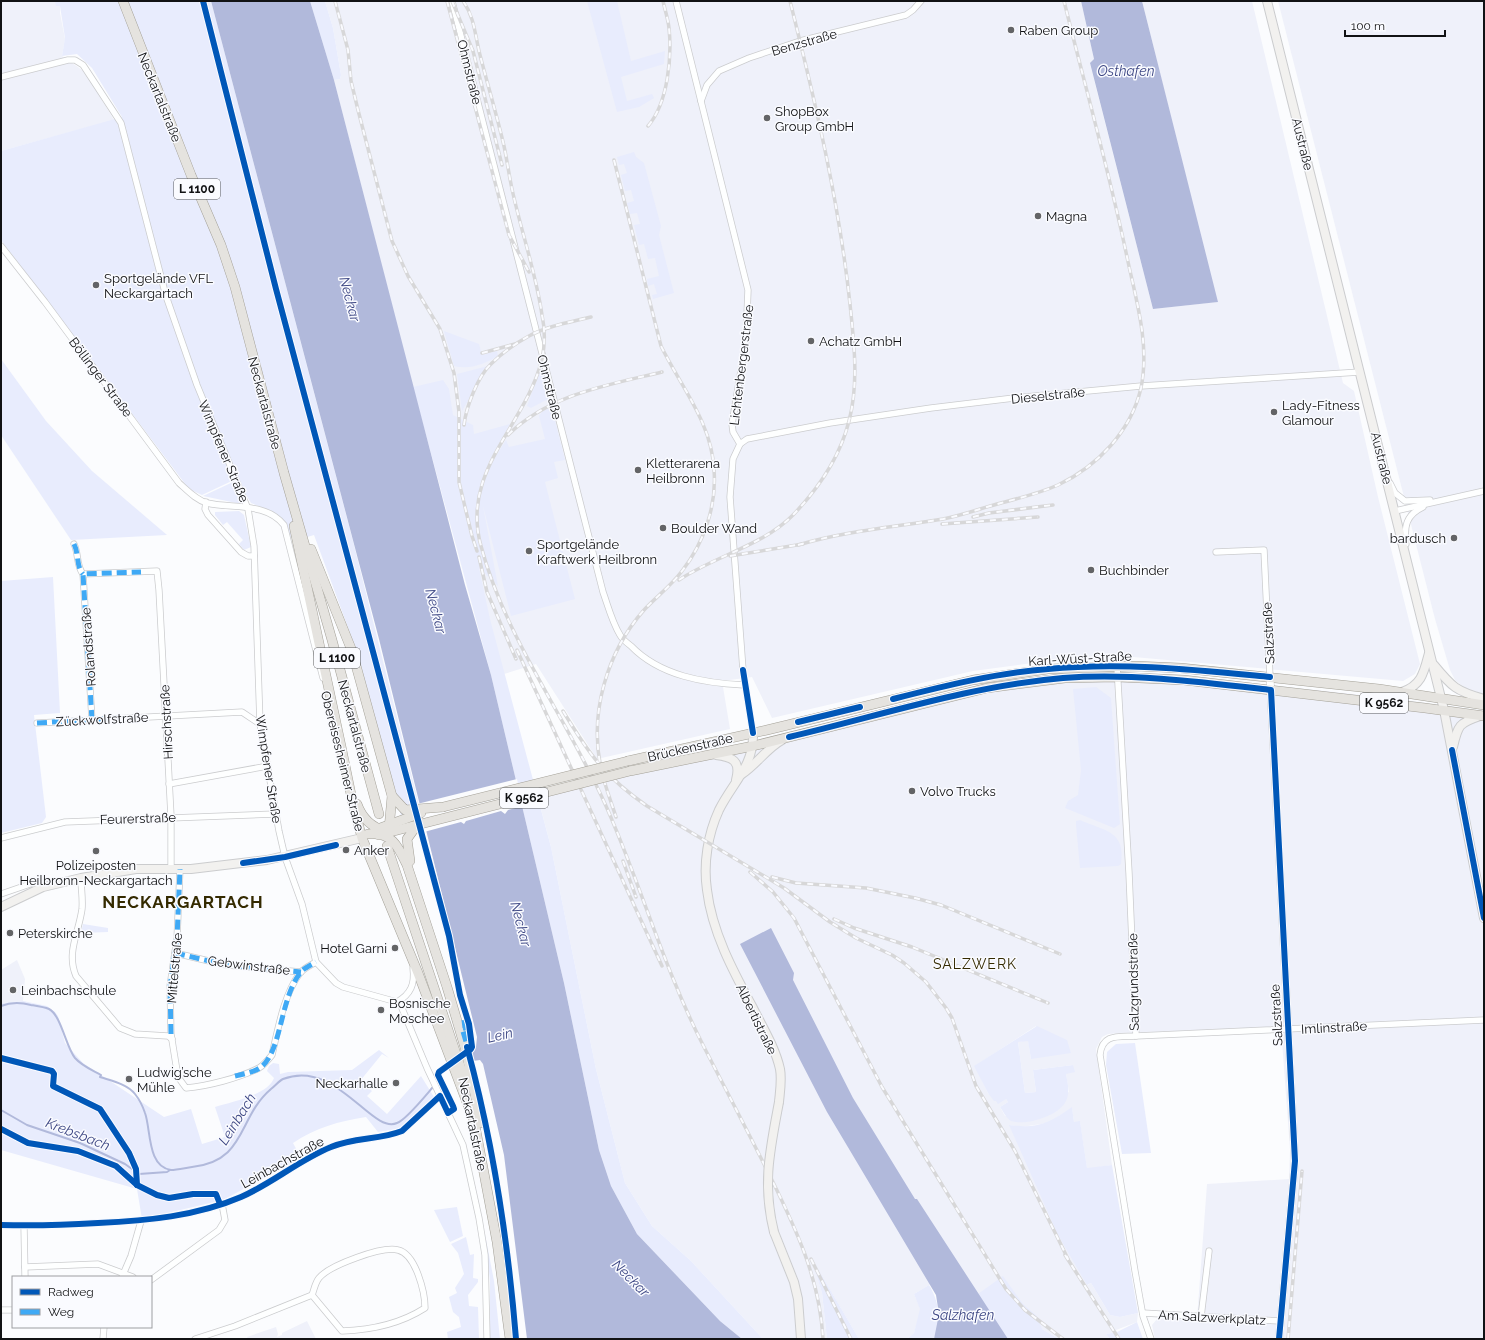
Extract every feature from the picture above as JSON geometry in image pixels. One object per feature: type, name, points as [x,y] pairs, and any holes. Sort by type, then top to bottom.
[{"type":"main road","name":"Neckartalstraße","points":[[123,1],[135,36],[222,246],[379,814]]},
{"type":"main road","name":"Austraße","points":[[1267,1],[1441,697],[1484,918]]},
{"type":"main road","points":[[284,473],[334,712]]},
{"type":"main road","points":[[293,503],[352,652],[372,719],[392,796],[402,808],[414,813]]},
{"type":"main road","points":[[1402,692],[1413,688],[1417,684],[1423,674],[1430,653]]},
{"type":"main road","points":[[1432,663],[1452,687],[1462,693],[1484,699]]},
{"type":"main road","name":"Karl-Wüst-Straße","points":[[753,733],[973,680],[1048,669],[1116,666],[1181,668],[1270,677],[1441,697],[1484,705]]},
{"type":"main road","name":"Karl-Wüst-Straße","points":[[753,746],[987,688],[1059,679],[1117,677],[1184,680],[1444,710],[1482,716]]},
{"type":"main road","name":"Obereisesheimer Straße","points":[[334,712],[352,804],[404,941]]},
{"type":"main road","points":[[1452,750],[1457,728],[1464,721],[1482,716]]},
{"type":"main road","name":"Albertistraße","points":[[753,733],[751,758],[720,808],[712,826],[706,860],[707,890],[716,929],[726,955],[775,1053],[780,1070],[779,1102],[767,1175],[767,1201],[774,1232],[797,1294],[800,1310],[801,1339]]},
{"type":"main road","name":"Brückenstraße","points":[[414,813],[628,761],[753,733]]},
{"type":"main road","points":[[742,774],[754,767],[775,744],[788,737]]},
{"type":"main road","points":[[341,746],[361,813],[384,830],[400,849],[407,864],[425,919],[466,1051],[486,1148],[492,1190],[491,1210]]},
{"type":"main road","name":"Brückenstraße","points":[[417,825],[630,771],[753,746]]},
{"type":"main road","points":[[709,755],[728,757],[734,761],[738,773],[734,787]]},
{"type":"main road","points":[[384,830],[392,796]]},
{"type":"main road","name":"K 9562","points":[[384,830],[414,813]]},
{"type":"main road","points":[[417,825],[407,839],[407,844],[425,919]]},
{"type":"main road","name":"K 9562","points":[[1,907],[43,887],[81,878],[136,869],[180,869],[285,857],[384,830],[417,825]]},
{"type":"main road","name":"Neckartalstraße","points":[[387,846],[463,1074],[474,1121],[491,1210],[505,1293],[510,1339]]},
{"type":"main road","points":[[404,941],[474,1121]]},
{"type":"street","name":"Ohmstraße","points":[[452,1],[599,578],[611,617],[620,636],[640,656],[660,668],[690,679],[714,683],[744,685]]},
{"type":"street","name":"Lichtenbergerstraße","points":[[676,1],[748,290],[746,340],[732,424],[733,432],[740,444],[733,459],[730,497],[744,685],[753,733]]},
{"type":"street","name":"Benzstraße","points":[[701,101],[707,85],[719,71],[750,58],[800,41],[906,15],[914,10],[920,1]]},
{"type":"street","name":"Wimpfener Straße","points":[[1,77],[68,60],[75,60],[84,65],[120,123],[166,296],[197,385],[248,508],[254,556],[260,724],[285,857],[302,904],[316,962]]},
{"type":"street","name":"Böllinger Straße","points":[[1,246],[45,302],[179,483],[193,495],[206,502],[248,508]]},
{"type":"street","name":"Dieselstraße","points":[[740,444],[754,436],[931,408],[999,400],[1141,386],[1360,372]]},
{"type":"street","points":[[1386,475],[1395,493],[1405,501],[1440,501]]},
{"type":"street","points":[[1395,511],[1484,491]]},
{"type":"street","points":[[1407,558],[1404,531],[1406,521],[1416,510],[1440,501]]},
{"type":"street","points":[[206,502],[205,509],[208,515],[241,552],[248,556],[254,556]]},
{"type":"street","name":"Obereisesheimer Straße","points":[[248,508],[272,513],[284,524],[318,663],[334,712]]},
{"type":"street","name":"Rolandstraße","points":[[74,544],[77,551],[79,569],[83,574],[92,720]]},
{"type":"street","name":"Salzstraße","points":[[1216,552],[1264,550],[1295,1161],[1279,1339]]},
{"type":"street","name":"Hirschstraße","points":[[83,574],[155,571],[158,574],[171,816],[171,869]]},
{"type":"street","name":"Salzgrundstraße","points":[[1116,666],[1129,873],[1136,1036],[1110,1038],[1104,1041],[1101,1047],[1100,1055],[1143,1314],[1151,1339]]},
{"type":"street","name":"Zückwolfstraße","points":[[37,723],[242,712],[260,724]]},
{"type":"street","points":[[169,784],[268,766]]},
{"type":"street","name":"Feurerstraße","points":[[1,838],[65,822],[171,816],[276,814]]},
{"type":"street","name":"Mittelstraße","points":[[180,869],[177,938],[170,986],[172,1039],[178,1078],[186,1088],[206,1086],[220,1082],[260,1068],[268,1061],[272,1055],[283,1010],[301,972]]},
{"type":"street","points":[[81,878],[82,907],[72,949],[73,969],[76,976],[120,1028],[135,1034],[168,1036],[172,1039]]},
{"type":"street","points":[[1,894],[33,883],[39,883],[43,887]]},
{"type":"street","name":"Obereisesheimer Straße","points":[[397,1002],[409,994],[412,988],[414,974],[404,941]]},
{"type":"street","name":"Gebwinstraße","points":[[175,953],[226,965],[301,972]]},
{"type":"street","points":[[301,972],[316,962],[336,983],[342,987],[397,1002],[401,1006],[431,1078],[463,1145],[476,1203],[485,1256],[487,1339]]},
{"type":"street","name":"Imlinstraße","points":[[1136,1036],[1484,1020]]},
{"type":"street","name":"Leinbachstraße","points":[[1,1225],[24,1226],[141,1220],[206,1209],[222,1204],[266,1185],[316,1153],[332,1146],[355,1139],[395,1134],[402,1131],[439,1094]]},
{"type":"street","points":[[152,1279],[220,1230],[225,1220],[222,1204]]},
{"type":"street","points":[[25,1267],[98,1264],[122,1275],[131,1256],[141,1220]]},
{"type":"street","points":[[24,1226],[25,1276]]},
{"type":"street","points":[[195,1339],[235,1326],[312,1295],[319,1278],[332,1269],[358,1256],[371,1253],[398,1250],[406,1254],[416,1268],[422,1285],[425,1308],[404,1320],[362,1331],[342,1331],[312,1295]]},
{"type":"street","points":[[1201,1317],[1209,1251]]},
{"type":"street","points":[[1,1310],[12,1310]]},
{"type":"street","name":"Am Salzwerkplatz","points":[[1143,1314],[1280,1321]]},
{"type":"street","points":[[103,1339],[104,1328]]},
{"type":"shaded area","points":[[1,1],[60,1],[60,13],[65,39],[62,56],[85,72],[114,120],[1,151]]},
{"type":"shaded area","points":[[55,1],[211,1],[353,541],[422,817],[403,823],[357,652],[314,535],[297,540],[290,537],[280,517],[272,511],[251,503],[236,479],[202,495],[189,489],[1,240],[1,151],[122,117],[92,68],[77,54],[62,56],[65,38],[60,6],[56,6]]},
{"type":"shaded area","points":[[310,1],[325,1],[333,28],[341,75],[340,79],[334,80]]},
{"type":"shaded area","points":[[325,1],[1081,1],[1094,59],[1090,64],[1153,309],[1217,302],[1142,1],[1252,1],[1343,383],[1354,391],[1378,497],[1420,664],[1415,674],[1403,681],[1122,656],[1078,657],[973,671],[772,718],[752,677],[722,681],[730,729],[597,759],[536,664],[504,674],[465,542],[430,447],[413,387],[334,80],[340,79],[341,75],[333,28]]},
{"type":"shaded area","points":[[587,1],[617,1],[631,61],[665,51],[664,64],[621,77],[627,101],[652,94],[654,98],[639,107],[617,112]]},
{"type":"shaded area","points":[[1278,1],[1484,1],[1484,694],[1465,688],[1455,680],[1450,670],[1435,619]]},
{"type":"shaded area","points":[[634,152],[636,157],[644,163],[661,226],[659,235],[674,293],[653,299],[652,295],[657,294],[654,284],[648,286],[647,279],[659,276],[655,258],[648,259],[644,244],[639,245],[634,225],[640,224],[637,213],[630,214],[627,203],[634,201],[631,190],[625,191],[621,175],[627,173],[624,164],[619,165],[617,157]]},
{"type":"shaded area","points":[[444,331],[479,344],[482,355],[497,351],[498,356],[477,366],[454,366]]},
{"type":"shaded area","points":[[1,359],[46,421],[92,471],[167,535],[71,540],[1,435]]},
{"type":"shaded area","points":[[488,366],[462,411],[457,374]]},
{"type":"shaded area","points":[[541,368],[548,385],[548,399],[531,408],[527,406]]},
{"type":"shaded area","points":[[443,380],[449,389],[453,415],[473,425],[474,434],[510,424],[489,462],[491,463],[506,440],[509,447],[545,439],[539,416],[544,410],[552,409],[565,460],[554,462],[558,478],[545,482],[575,599],[511,616],[483,506],[498,586],[479,568],[490,619],[551,847],[596,1069],[625,1183],[652,1226],[691,1261],[763,1339],[742,1339],[720,1321],[637,1234],[611,1186],[599,1150],[564,983],[491,675],[413,387]]},
{"type":"shaded area","points":[[233,482],[241,504],[203,496]]},
{"type":"shaded area","points":[[239,511],[244,515],[251,547],[244,550],[239,544],[243,540],[227,522],[223,525],[215,515],[215,512]]},
{"type":"shaded area","points":[[53,577],[60,713],[34,715],[46,817],[42,823],[1,833],[1,581]]},
{"type":"shaded area","points":[[1100,671],[1177,675],[1398,699],[1484,711],[1484,1339],[1155,1339],[1152,1325],[1157,1319],[1197,1319],[1207,1184],[1289,1179],[1290,1150],[1281,1027],[1121,1033],[1108,1034],[1102,1037],[1096,1049],[1112,1165],[1087,1169],[1080,1122],[1074,1122],[1072,1108],[1048,1123],[1021,1127],[1010,1125],[1088,1285],[1091,1283],[1110,1315],[1120,1317],[1138,1313],[1137,1322],[1116,1330],[1117,1332],[1106,1334],[1110,1339],[1059,1339],[1042,1329],[1044,1339],[947,1339],[936,1281],[914,1294],[921,1310],[914,1333],[907,1339],[859,1339],[812,1259],[822,1293],[827,1339],[763,1339],[691,1261],[652,1226],[625,1183],[596,1069],[551,847],[538,798],[969,687],[1041,676]],"holes":[[[1036,1026],[1031,1059],[1028,1040],[1018,1042],[1025,1093],[1036,1092],[1033,1070],[1073,1065],[1066,1074],[1069,1092],[1005,1116],[1000,1107],[1008,1102],[1006,1099],[996,1100],[988,1093],[975,1066]]]},
{"type":"shaded area","points":[[1096,687],[1111,698],[1120,824],[1114,828],[1065,808],[1068,801],[1078,795],[1081,770],[1073,689]]},
{"type":"shaded area","points":[[1080,820],[1105,830],[1117,838],[1122,853],[1121,864],[1118,866],[1080,868],[1076,821]]},
{"type":"shaded area","points":[[83,924],[108,928],[108,932],[81,933]]},
{"type":"shaded area","name":"Leinbachschule","points":[[17,960],[25,979],[23,1001],[1,1003],[1,970]]},
{"type":"shaded area","points":[[23,1001],[47,1006],[55,1012],[58,1016],[65,1043],[83,1063],[164,1117],[191,1109],[202,1144],[225,1137],[215,1107],[248,1097],[264,1089],[274,1078],[267,1071],[269,1066],[273,1063],[279,1064],[280,1074],[288,1072],[352,1070],[379,1050],[389,1058],[382,1054],[360,1081],[372,1091],[367,1096],[387,1114],[421,1076],[434,1097],[398,1129],[378,1132],[366,1117],[319,1129],[293,1143],[301,1158],[223,1200],[142,1219],[137,1189],[1,1150],[1,1003]]},
{"type":"shaded area","points":[[1037,1026],[1067,1040],[1071,1053],[1031,1059],[1028,1041],[1018,1042],[1025,1093],[1036,1092],[1033,1070],[1073,1065],[1075,1072],[1066,1074],[1068,1094],[1066,1101],[1057,1111],[1033,1121],[1011,1121],[1000,1107],[1008,1102],[1006,1099],[998,1104],[994,1101],[988,1093],[974,1066]]},
{"type":"shaded area","points":[[1135,1043],[1151,1153],[1122,1154],[1106,1065],[1107,1052],[1116,1044]]},
{"type":"shaded area","points":[[1072,1107],[1074,1122],[1080,1121],[1087,1168],[1112,1165],[1138,1313],[1120,1317],[1110,1315],[1091,1283],[1087,1285],[1058,1235],[1009,1125],[1028,1126],[1043,1124]]},
{"type":"shaded area","points":[[457,1207],[463,1236],[450,1242],[434,1210]]},
{"type":"shaded area","points":[[485,1234],[494,1281],[500,1339],[490,1339],[490,1281]]},
{"type":"shaded area","points":[[466,1237],[470,1255],[474,1254],[473,1278],[478,1279],[478,1282],[468,1295],[469,1306],[478,1307],[479,1339],[448,1339],[447,1332],[461,1327],[459,1317],[453,1312],[449,1297],[457,1293],[455,1288],[464,1274],[458,1253],[451,1244]]},
{"type":"shaded area","points":[[811,1257],[859,1339],[827,1339],[822,1293]]},
{"type":"shaded area","points":[[1003,1276],[1023,1304],[1037,1316],[1042,1329],[1059,1339],[1008,1339],[978,1294]]},
{"type":"shaded area","points":[[929,1285],[937,1304],[939,1318],[934,1339],[907,1339],[914,1333],[920,1309],[914,1294]]},
{"type":"shaded area","points":[[307,1321],[316,1339],[248,1339],[247,1337],[276,1327],[278,1334],[277,1337]]},
{"type":"shaded area","points":[[1137,1322],[1143,1339],[1110,1339],[1106,1334],[1117,1332]]},
{"type":"water","points":[[211,1],[310,1],[334,80],[465,585],[491,675],[564,983],[599,1150],[611,1186],[637,1234],[720,1321],[742,1339],[527,1339],[504,1155],[483,1064],[480,1060],[473,1061],[471,1051],[476,1047],[477,1037],[379,639]]},
{"type":"water","name":"Osthafen","points":[[1081,1],[1142,1],[1218,302],[1153,309],[1090,63],[1094,59]]},
{"type":"water","name":"Salzhafen","points":[[771,928],[794,973],[793,980],[853,1098],[915,1199],[917,1199],[1008,1339],[934,1339],[939,1314],[936,1295],[827,1112],[740,944]]},
{"type":"pier","points":[[517,779],[523,806],[508,810],[505,814],[501,811],[466,821],[464,824],[461,822],[424,832],[417,804]]},
{"type":"waterway","name":"Leinbach","points":[[1,1006],[12,1003],[23,1003],[47,1008],[53,1012],[75,1058],[87,1068],[101,1075],[100,1077],[124,1085],[135,1094],[145,1113],[154,1155],[163,1167],[171,1170],[210,1163],[223,1156],[239,1137],[260,1100],[283,1079],[302,1075],[320,1079],[336,1087],[376,1118],[387,1124],[401,1121],[416,1107],[433,1087]]},
{"type":"waterway","name":"Krebsbach","points":[[1,1110],[27,1125],[80,1143],[125,1164],[139,1174],[167,1172],[170,1170]]},
{"type":"railway","points":[[335,1],[348,50],[351,81],[392,241],[408,276],[440,329],[454,373],[459,412],[459,482],[477,551]]},
{"type":"railway","points":[[447,1],[509,235],[529,272]]},
{"type":"railway","points":[[452,1],[473,51],[502,165]]},
{"type":"railway","points":[[463,1],[472,21],[504,146],[511,184],[536,284],[544,331],[544,348],[542,359],[534,383],[487,471],[479,494],[477,519],[481,546],[492,581],[521,646],[574,741],[606,806],[619,836],[677,988],[690,1017],[789,1215],[812,1275],[821,1317],[823,1339]]},
{"type":"railway","points":[[648,126],[660,105],[669,66],[669,28],[663,1]]},
{"type":"railway","points":[[679,580],[707,564],[768,535],[793,515],[811,494],[834,460],[845,434],[852,407],[855,363],[850,304],[840,227],[817,114],[790,1]]},
{"type":"railway","points":[[798,545],[834,536],[943,519],[1051,488],[1073,477],[1099,457],[1111,446],[1129,419],[1141,388],[1143,372],[1144,355],[1141,322],[1113,193],[1064,1]]},
{"type":"railway","points":[[614,160],[661,346],[702,421],[712,453],[714,470],[711,510],[703,536],[697,548],[678,576],[644,610],[631,627],[620,645],[604,684],[597,726],[598,747],[602,774],[616,817]]},
{"type":"railway","points":[[464,425],[470,401],[477,384],[486,369],[499,356],[529,336],[543,330],[591,317]]},
{"type":"railway","points":[[482,353],[515,344]]},
{"type":"railway","points":[[508,435],[524,421],[561,400],[601,387],[662,372]]},
{"type":"railway","points":[[973,517],[989,513],[1053,505]]},
{"type":"railway","points":[[942,524],[1038,517]]},
{"type":"railway","points":[[730,556],[803,544]]},
{"type":"railway","points":[[479,557],[487,592],[516,659]]},
{"type":"railway","points":[[517,650],[662,966]]},
{"type":"railway","points":[[563,711],[581,740],[599,764],[632,795],[647,806],[784,888],[830,922],[856,938],[892,955],[926,982],[952,1018],[976,1086],[1015,1151],[1068,1259]]},
{"type":"railway","points":[[623,861],[636,897]]},
{"type":"railway","points":[[750,872],[773,892],[794,918],[882,1087],[1006,1289],[1025,1310],[1063,1339]]},
{"type":"railway","points":[[772,877],[796,883],[866,888],[915,898],[941,905],[1060,954]]},
{"type":"railway","points":[[834,919],[854,928],[912,947],[1048,1003]]},
{"type":"railway","points":[[1288,1339],[1302,1171]]},
{"type":"railway","points":[[1065,1255],[1119,1339]]},
{"type":"railway","points":[[811,1259],[851,1339]]},
{"type":"marked path","points":[[74,544],[77,552],[79,567],[83,574]]},
{"type":"marked path","points":[[92,720],[83,574],[141,572]]},
{"type":"marked path","points":[[37,723],[119,718]]},
{"type":"marked path","points":[[171,1034],[170,986],[177,938],[180,869]]},
{"type":"marked path","points":[[175,953],[226,965],[301,972]]},
{"type":"marked path","points":[[235,1076],[249,1073],[258,1069],[268,1059],[273,1049],[294,983],[302,971],[316,962]]},
{"type":"marked path","points":[[464,1020],[465,1028],[462,1028],[467,1045]]},
{"type":"cycle path","points":[[1,1225],[62,1225],[153,1219],[207,1209],[241,1197],[308,1158],[331,1147],[402,1131],[440,1096],[448,1113],[454,1109],[438,1075],[439,1072],[472,1047],[469,1024],[460,995],[449,936],[276,289],[203,1]]},
{"type":"cycle path","points":[[893,699],[990,677],[1029,671],[1076,667],[1104,666],[1159,668],[1270,677]]},
{"type":"cycle path","points":[[743,670],[753,733]]},
{"type":"cycle path","points":[[789,737],[959,695],[1028,682],[1063,678],[1141,677],[1271,690],[1295,1161],[1279,1339]]},
{"type":"cycle path","points":[[798,722],[860,707]]},
{"type":"cycle path","points":[[1452,750],[1484,918]]},
{"type":"cycle path","points":[[243,863],[285,857],[336,845]]},
{"type":"cycle path","points":[[467,1047],[492,1155],[509,1265],[516,1339]]},
{"type":"cycle path","points":[[1,1058],[52,1071],[54,1074],[53,1086],[100,1109],[129,1153],[136,1169],[137,1185]]},
{"type":"cycle path","points":[[1,1129],[28,1143],[78,1151],[116,1166],[137,1185],[157,1195],[169,1198],[193,1194],[216,1194],[220,1204]]},
{"type":"place","name":"Raben Group","points":[[1011,30]]},
{"type":"place","name":"ShopBox Group GmbH","points":[[767,118]]},
{"type":"place","name":"Magna","points":[[1038,216]]},
{"type":"place","name":"Sportgelände VFL Neckargartach","points":[[96,285]]},
{"type":"place","name":"Achatz GmbH","points":[[811,341]]},
{"type":"place","name":"Lady-Fitness Glamour","points":[[1274,412]]},
{"type":"place","name":"Kletterarena Heilbronn","points":[[638,470]]},
{"type":"place","name":"Boulder Wand","points":[[663,528]]},
{"type":"place","name":"bardusch","points":[[1454,538]]},
{"type":"place","name":"Sportgelände Kraftwerk Heilbronn","points":[[529,551]]},
{"type":"place","name":"Buchbinder","points":[[1091,570]]},
{"type":"place","name":"Volvo Trucks","points":[[912,791]]},
{"type":"place","name":"Anker","points":[[346,850]]},
{"type":"place","name":"Polizeiposten Heilbronn-Neckargartach","points":[[96,851]]},
{"type":"place","name":"Peterskirche","points":[[10,933]]},
{"type":"place","name":"Hotel Garni","points":[[395,948]]},
{"type":"place","name":"Leinbachschule","points":[[13,990]]},
{"type":"place","name":"Bosnische Moschee","points":[[381,1010]]},
{"type":"place","name":"Ludwig’sche Mühle","points":[[129,1079]]},
{"type":"place","name":"Neckarhalle","points":[[396,1083]]},
{"type":"district","name":"NECKARGARTACH","points":[[183,902]]},
{"type":"district","name":"SALZWERK","points":[[975,964]]},
{"type":"water label","name":"Neckar","points":[[350,299]]},
{"type":"water label","name":"Neckar","points":[[436,611]]},
{"type":"water label","name":"Neckar","points":[[521,924]]},
{"type":"water label","name":"Lein","points":[[500,1035]]},
{"type":"water label","name":"Neckar","points":[[631,1278]]}]
